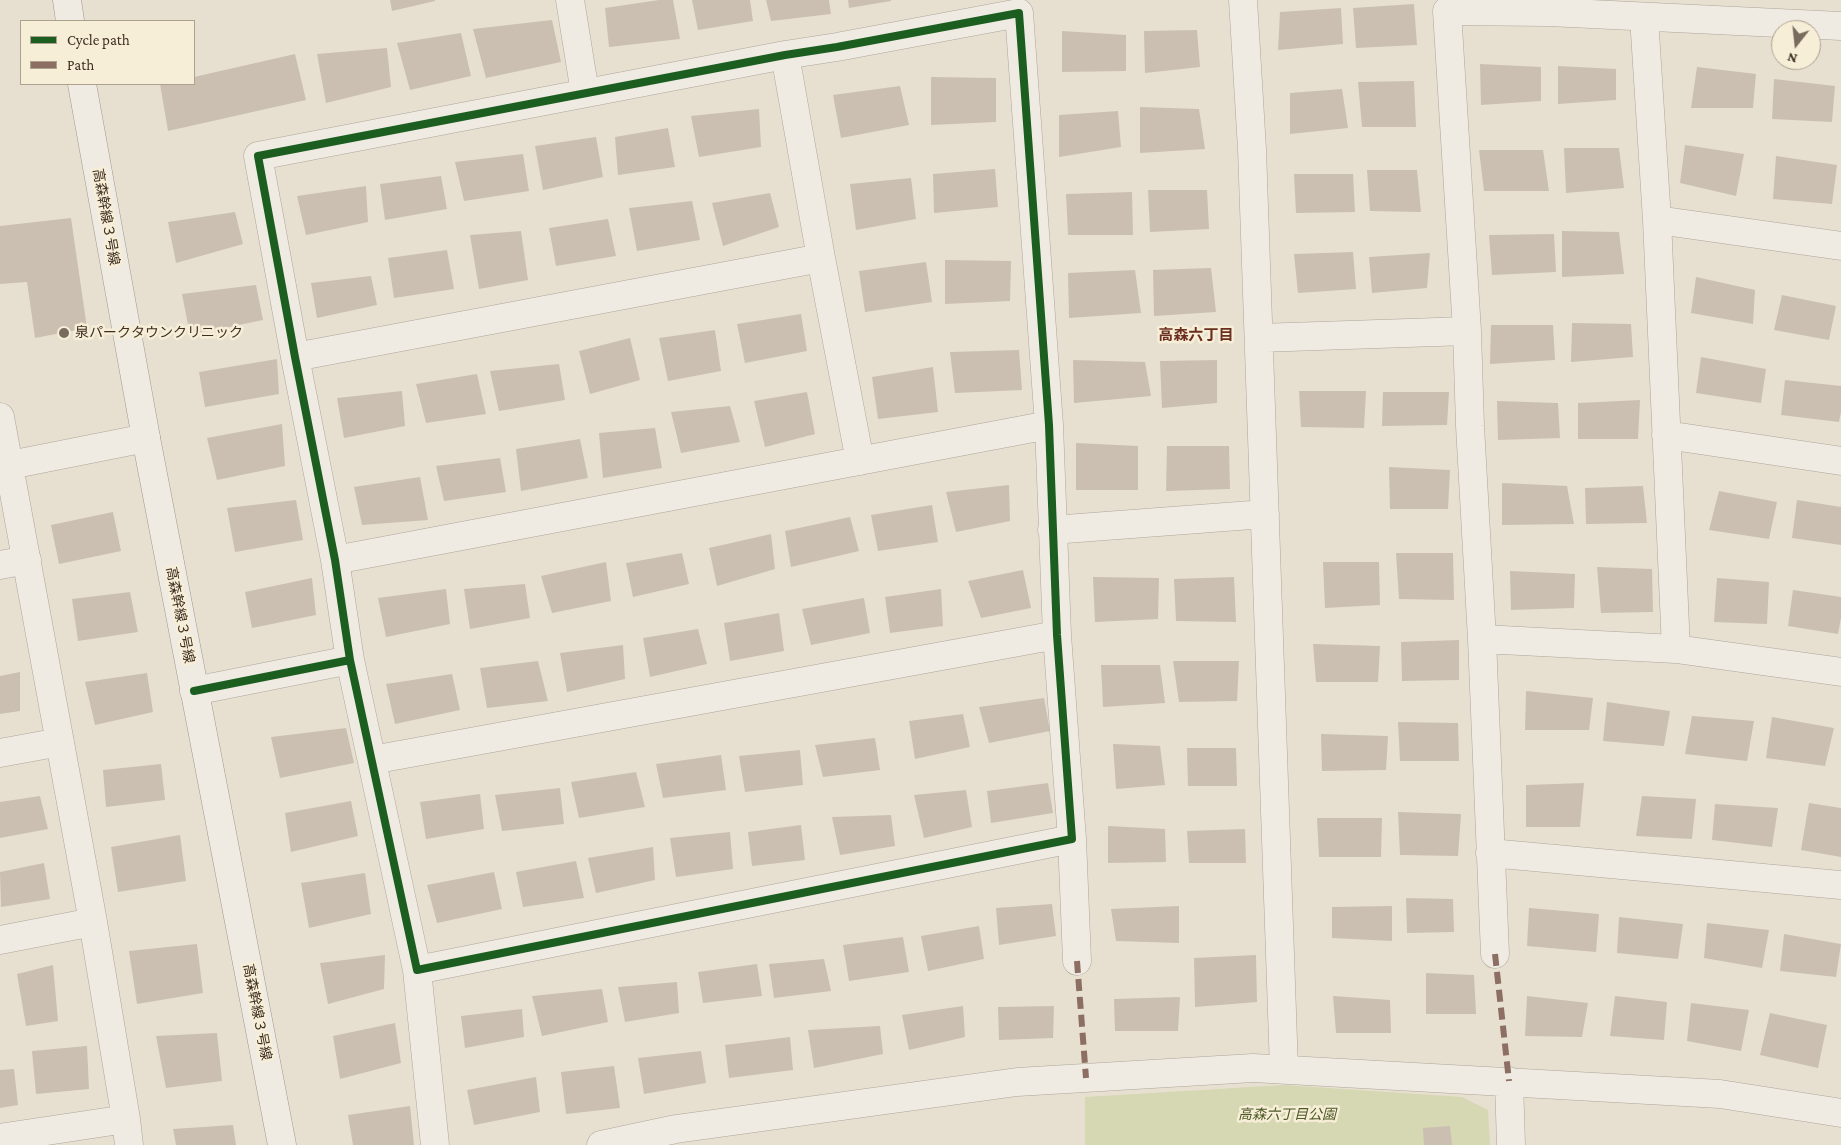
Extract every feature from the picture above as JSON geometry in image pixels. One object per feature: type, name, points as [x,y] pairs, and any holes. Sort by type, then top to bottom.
[{"type":"street","points":[[66,0],[70,20]]},
{"type":"street","points":[[570,0],[585,93]]},
{"type":"street","points":[[1242,0],[1252,149],[1284,1069]]},
{"type":"street","points":[[1495,954],[1467,331],[1446,5],[1549,12],[1841,26]]},
{"type":"street","points":[[435,1145],[416,970],[350,660],[336,560],[295,357],[258,156],[785,55],[837,48],[1019,6],[1048,425],[1057,635],[1072,839],[1077,961]]},
{"type":"street","points":[[1644,17],[1657,220],[1676,649]]},
{"type":"street","points":[[785,55],[860,461]]},
{"type":"street","name":"高森幹線３号線","points":[[82,85],[146,438],[282,1145]]},
{"type":"street","points":[[1657,220],[1841,246]]},
{"type":"street","points":[[295,357],[821,258]]},
{"type":"street","points":[[1259,338],[1467,331]]},
{"type":"street","points":[[0,417],[93,922],[129,1145]]},
{"type":"street","points":[[336,560],[1048,425]]},
{"type":"street","points":[[1666,434],[1841,461]]},
{"type":"street","points":[[10,465],[146,438]]},
{"type":"street","points":[[1052,530],[1264,514]]},
{"type":"street","points":[[0,565],[27,560]]},
{"type":"street","points":[[372,760],[1057,635]]},
{"type":"street","points":[[1482,639],[1676,649],[1841,672]]},
{"type":"street","points":[[194,691],[350,660]]},
{"type":"street","points":[[0,753],[60,742]]},
{"type":"street","points":[[416,970],[1072,839]]},
{"type":"street","points":[[1490,853],[1841,884]]},
{"type":"street","points":[[0,940],[93,922]]},
{"type":"street","points":[[604,1145],[676,1129],[1017,1082],[1253,1068],[1720,1094],[1841,1113]]},
{"type":"street","points":[[1509,1081],[1511,1145]]},
{"type":"street","points":[[0,1138],[126,1118]]},
{"type":"green space","name":"高森六丁目公園","points":[[1284,1085],[1462,1097],[1488,1110],[1490,1145],[1085,1145],[1085,1097]]},
{"type":"building","points":[[390,0],[435,0],[435,1],[392,11]]},
{"type":"building","points":[[659,0],[673,0],[680,39],[609,47],[605,8]]},
{"type":"building","points":[[692,0],[750,0],[753,21],[698,30]]},
{"type":"building","points":[[766,0],[829,0],[831,14],[771,21]]},
{"type":"building","points":[[848,0],[891,0],[891,1],[849,8]]},
{"type":"building","points":[[1414,4],[1417,45],[1356,48],[1353,8]]},
{"type":"building","points":[[1341,8],[1343,44],[1278,50],[1280,12]]},
{"type":"building","points":[[552,20],[561,62],[486,78],[473,29]]},
{"type":"building","points":[[1197,30],[1200,67],[1145,73],[1144,31]]},
{"type":"building","points":[[1062,31],[1126,35],[1126,71],[1062,72]]},
{"type":"building","points":[[461,33],[471,76],[410,90],[397,43]]},
{"type":"building","points":[[387,48],[391,87],[326,103],[317,54]]},
{"type":"building","points":[[295,54],[306,100],[168,131],[160,85],[195,85],[195,77]]},
{"type":"building","points":[[1480,64],[1541,67],[1541,101],[1481,105]]},
{"type":"building","points":[[1558,66],[1616,69],[1616,100],[1558,104]]},
{"type":"building","points":[[1697,67],[1756,74],[1753,108],[1691,108]]},
{"type":"building","points":[[931,77],[996,78],[996,122],[931,125]]},
{"type":"building","points":[[1774,79],[1835,86],[1832,122],[1772,119]]},
{"type":"building","points":[[1414,81],[1416,127],[1362,127],[1358,82]]},
{"type":"building","points":[[900,86],[909,125],[841,138],[833,95]]},
{"type":"building","points":[[1342,89],[1348,128],[1290,134],[1290,93]]},
{"type":"building","points":[[1140,107],[1199,109],[1205,149],[1140,153]]},
{"type":"building","points":[[759,109],[761,147],[699,157],[691,116]]},
{"type":"building","points":[[1118,111],[1121,147],[1059,157],[1059,115]]},
{"type":"building","points":[[668,128],[675,167],[618,175],[615,137]]},
{"type":"building","points":[[596,137],[603,177],[543,190],[535,146]]},
{"type":"building","points":[[1685,145],[1744,154],[1736,196],[1680,183]]},
{"type":"building","points":[[1564,148],[1619,148],[1624,188],[1566,193]]},
{"type":"building","points":[[1479,150],[1543,150],[1549,191],[1484,191]]},
{"type":"building","points":[[523,154],[529,191],[464,201],[455,162]]},
{"type":"building","points":[[1776,156],[1837,165],[1832,204],[1773,199]]},
{"type":"building","points":[[995,169],[998,207],[934,213],[933,174]]},
{"type":"building","points":[[1367,170],[1417,170],[1421,212],[1370,211]]},
{"type":"building","points":[[1294,174],[1353,174],[1355,212],[1296,213]]},
{"type":"building","points":[[441,176],[447,209],[385,220],[380,184]]},
{"type":"building","points":[[911,178],[916,219],[856,230],[850,184]]},
{"type":"building","points":[[366,186],[368,222],[306,235],[297,196]]},
{"type":"building","points":[[1148,190],[1207,190],[1209,229],[1150,232]]},
{"type":"building","points":[[1132,192],[1133,235],[1068,235],[1066,194]]},
{"type":"building","points":[[770,193],[779,227],[723,246],[712,203]]},
{"type":"building","points":[[692,201],[700,240],[637,251],[629,208]]},
{"type":"building","points":[[235,212],[243,244],[176,263],[168,222]]},
{"type":"building","points":[[71,218],[87,328],[35,338],[27,282],[0,284],[0,226]]},
{"type":"building","points":[[608,219],[616,256],[556,266],[549,228]]},
{"type":"building","points":[[521,231],[528,280],[479,289],[470,235]]},
{"type":"building","points":[[1562,231],[1619,232],[1624,274],[1562,277]]},
{"type":"building","points":[[1554,234],[1556,272],[1492,275],[1489,235]]},
{"type":"building","points":[[447,250],[454,289],[394,298],[388,258]]},
{"type":"building","points":[[1353,252],[1356,289],[1298,293],[1294,254]]},
{"type":"building","points":[[1430,253],[1427,288],[1372,293],[1369,257]]},
{"type":"building","points":[[945,260],[1011,261],[1010,301],[945,304]]},
{"type":"building","points":[[926,262],[932,302],[865,312],[859,271]]},
{"type":"building","points":[[1211,268],[1216,312],[1154,316],[1153,270]]},
{"type":"building","points":[[1135,270],[1141,313],[1069,318],[1068,273]]},
{"type":"building","points":[[371,276],[377,305],[317,318],[311,283]]},
{"type":"building","points":[[1696,277],[1755,290],[1753,324],[1691,313]]},
{"type":"building","points":[[256,285],[263,320],[190,335],[182,294]]},
{"type":"building","points":[[1782,295],[1836,306],[1829,340],[1774,330]]},
{"type":"building","points":[[801,314],[807,351],[745,363],[737,324]]},
{"type":"building","points":[[1572,323],[1631,324],[1633,357],[1571,362]]},
{"type":"building","points":[[1491,325],[1553,325],[1555,360],[1490,364]]},
{"type":"building","points":[[715,330],[721,371],[668,381],[659,338]]},
{"type":"building","points":[[630,338],[640,380],[590,394],[579,351]]},
{"type":"building","points":[[1019,350],[1022,390],[955,393],[950,352]]},
{"type":"building","points":[[1701,357],[1766,369],[1761,403],[1696,393]]},
{"type":"building","points":[[277,359],[279,394],[205,407],[199,372]]},
{"type":"building","points":[[1073,360],[1145,362],[1151,396],[1074,403]]},
{"type":"building","points":[[1217,360],[1217,403],[1162,408],[1160,361]]},
{"type":"building","points":[[559,364],[565,400],[499,411],[490,371]]},
{"type":"building","points":[[933,367],[938,412],[878,419],[872,377]]},
{"type":"building","points":[[477,374],[486,414],[426,423],[416,384]]},
{"type":"building","points":[[1785,380],[1841,386],[1839,422],[1781,415]]},
{"type":"building","points":[[402,391],[405,426],[344,438],[337,398]]},
{"type":"building","points":[[1299,391],[1366,391],[1364,428],[1301,427]]},
{"type":"building","points":[[807,392],[815,434],[765,447],[754,401]]},
{"type":"building","points":[[1383,392],[1449,392],[1447,425],[1382,426]]},
{"type":"building","points":[[1640,400],[1638,439],[1578,439],[1578,403]]},
{"type":"building","points":[[1497,401],[1558,403],[1560,438],[1498,440]]},
{"type":"building","points":[[730,406],[740,442],[681,453],[671,412]]},
{"type":"building","points":[[282,424],[285,466],[217,480],[207,438]]},
{"type":"building","points":[[655,428],[662,468],[603,478],[599,433]]},
{"type":"building","points":[[580,439],[588,478],[521,491],[516,449]]},
{"type":"building","points":[[1076,443],[1138,446],[1138,490],[1076,490]]},
{"type":"building","points":[[1167,446],[1229,446],[1230,489],[1166,491]]},
{"type":"building","points":[[500,458],[506,492],[444,501],[436,466]]},
{"type":"building","points":[[1389,467],[1450,470],[1448,509],[1390,509]]},
{"type":"building","points":[[420,477],[428,520],[362,525],[354,487]]},
{"type":"building","points":[[1502,483],[1567,486],[1574,524],[1502,525]]},
{"type":"building","points":[[1009,485],[1010,521],[956,532],[946,492]]},
{"type":"building","points":[[1643,486],[1647,523],[1586,524],[1585,488]]},
{"type":"building","points":[[1719,491],[1777,502],[1769,539],[1709,530]]},
{"type":"building","points":[[296,500],[303,540],[235,552],[227,508]]},
{"type":"building","points":[[1797,500],[1841,507],[1841,545],[1792,538]]},
{"type":"building","points":[[932,505],[938,542],[878,551],[871,515]]},
{"type":"building","points":[[113,512],[121,551],[59,564],[51,525]]},
{"type":"building","points":[[850,517],[859,551],[791,567],[785,531]]},
{"type":"building","points":[[771,534],[775,569],[717,586],[709,548]]},
{"type":"building","points":[[682,553],[689,584],[633,597],[626,563]]},
{"type":"building","points":[[1396,553],[1453,553],[1454,600],[1399,599]]},
{"type":"building","points":[[606,562],[611,601],[552,613],[541,576]]},
{"type":"building","points":[[1323,562],[1379,562],[1380,605],[1325,608]]},
{"type":"building","points":[[1597,567],[1652,569],[1653,612],[1601,613]]},
{"type":"building","points":[[1023,570],[1031,608],[981,618],[968,581]]},
{"type":"building","points":[[1510,571],[1575,574],[1574,608],[1511,610]]},
{"type":"building","points":[[1093,577],[1159,578],[1158,619],[1095,622]]},
{"type":"building","points":[[1234,577],[1236,622],[1176,621],[1174,579]]},
{"type":"building","points":[[312,578],[316,615],[252,628],[245,592]]},
{"type":"building","points":[[1717,578],[1769,582],[1767,624],[1714,622]]},
{"type":"building","points":[[525,584],[530,618],[470,629],[464,589]]},
{"type":"building","points":[[446,589],[450,624],[386,637],[378,598]]},
{"type":"building","points":[[941,589],[943,626],[890,633],[885,597]]},
{"type":"building","points":[[1793,590],[1841,597],[1841,618],[1838,634],[1788,626]]},
{"type":"building","points":[[130,592],[138,632],[78,641],[72,599]]},
{"type":"building","points":[[864,598],[870,633],[811,645],[802,609]]},
{"type":"building","points":[[779,613],[784,651],[730,661],[724,623]]},
{"type":"building","points":[[698,629],[707,664],[650,677],[643,638]]},
{"type":"building","points":[[1459,640],[1459,680],[1402,681],[1401,642]]},
{"type":"building","points":[[1313,644],[1380,646],[1378,682],[1316,682]]},
{"type":"building","points":[[623,645],[625,679],[567,692],[560,653]]},
{"type":"building","points":[[538,661],[548,701],[487,708],[480,668]]},
{"type":"building","points":[[1173,661],[1239,661],[1237,701],[1179,702]]},
{"type":"building","points":[[1101,665],[1160,665],[1165,703],[1103,707]]},
{"type":"building","points":[[20,672],[20,711],[0,714],[0,676]]},
{"type":"building","points":[[147,673],[153,712],[95,725],[85,682]]},
{"type":"building","points":[[452,674],[460,710],[395,724],[386,684]]},
{"type":"building","points":[[1526,691],[1593,698],[1589,730],[1525,730]]},
{"type":"building","points":[[1044,698],[1050,731],[989,743],[979,707]]},
{"type":"building","points":[[1607,702],[1670,711],[1664,746],[1603,741]]},
{"type":"building","points":[[963,714],[970,747],[915,759],[909,721]]},
{"type":"building","points":[[1692,716],[1754,721],[1747,761],[1685,754]]},
{"type":"building","points":[[1772,717],[1834,728],[1825,766],[1766,758]]},
{"type":"building","points":[[1398,722],[1458,723],[1459,761],[1400,761]]},
{"type":"building","points":[[346,728],[354,763],[280,778],[271,737]]},
{"type":"building","points":[[1321,734],[1388,736],[1386,770],[1322,771]]},
{"type":"building","points":[[875,738],[880,770],[823,777],[815,745]]},
{"type":"building","points":[[1113,744],[1160,746],[1165,785],[1116,789]]},
{"type":"building","points":[[1187,748],[1236,748],[1237,786],[1188,786]]},
{"type":"building","points":[[800,750],[803,785],[745,792],[739,756]]},
{"type":"building","points":[[721,755],[726,790],[663,798],[656,764]]},
{"type":"building","points":[[161,764],[165,800],[106,807],[103,770]]},
{"type":"building","points":[[636,772],[645,807],[579,818],[571,782]]},
{"type":"building","points":[[1048,783],[1053,813],[991,823],[987,791]]},
{"type":"building","points":[[1584,783],[1580,827],[1526,827],[1526,785]]},
{"type":"building","points":[[560,788],[564,824],[502,831],[495,795]]},
{"type":"building","points":[[966,790],[972,827],[924,838],[914,795]]},
{"type":"building","points":[[480,794],[484,829],[426,839],[420,802]]},
{"type":"building","points":[[40,796],[48,829],[0,838],[0,802]]},
{"type":"building","points":[[1642,796],[1696,799],[1692,839],[1636,836]]},
{"type":"building","points":[[351,801],[358,836],[291,852],[285,813]]},
{"type":"building","points":[[1809,803],[1841,808],[1841,857],[1801,850]]},
{"type":"building","points":[[1715,804],[1778,808],[1772,847],[1712,840]]},
{"type":"building","points":[[1398,812],[1461,814],[1458,856],[1400,855]]},
{"type":"building","points":[[891,815],[895,846],[840,855],[832,817]]},
{"type":"building","points":[[1317,818],[1382,818],[1381,857],[1319,857]]},
{"type":"building","points":[[801,825],[805,860],[752,866],[748,832]]},
{"type":"building","points":[[1108,826],[1165,829],[1166,862],[1108,863]]},
{"type":"building","points":[[1245,829],[1246,863],[1189,863],[1187,831]]},
{"type":"building","points":[[730,832],[733,869],[676,877],[670,838]]},
{"type":"building","points":[[180,835],[186,881],[118,892],[111,847]]},
{"type":"building","points":[[653,847],[655,880],[596,893],[588,858]]},
{"type":"building","points":[[576,861],[584,898],[523,907],[516,872]]},
{"type":"building","points":[[44,863],[50,899],[1,907],[0,872]]},
{"type":"building","points":[[494,872],[502,909],[437,923],[427,885]]},
{"type":"building","points":[[365,873],[371,914],[309,928],[301,883]]},
{"type":"building","points":[[1406,898],[1453,899],[1454,932],[1407,933]]},
{"type":"building","points":[[1052,904],[1056,936],[999,945],[996,908]]},
{"type":"building","points":[[1179,906],[1179,943],[1116,941],[1111,909]]},
{"type":"building","points":[[1392,906],[1392,941],[1332,938],[1332,907]]},
{"type":"building","points":[[1529,908],[1599,914],[1596,952],[1527,946]]},
{"type":"building","points":[[1619,917],[1683,924],[1678,959],[1617,953]]},
{"type":"building","points":[[1707,923],[1769,930],[1762,968],[1704,958]]},
{"type":"building","points":[[979,926],[984,959],[928,971],[921,936]]},
{"type":"building","points":[[1784,934],[1841,944],[1836,977],[1780,971]]},
{"type":"building","points":[[903,937],[909,972],[849,981],[843,945]]},
{"type":"building","points":[[197,944],[203,993],[137,1004],[129,951]]},
{"type":"building","points":[[385,955],[384,989],[328,1004],[320,963]]},
{"type":"building","points":[[1256,955],[1257,1002],[1195,1007],[1194,958]]},
{"type":"building","points":[[824,959],[831,991],[774,998],[769,964]]},
{"type":"building","points":[[757,964],[762,996],[703,1003],[698,972]]},
{"type":"building","points":[[53,965],[58,1021],[26,1026],[17,974]]},
{"type":"building","points":[[1426,973],[1474,975],[1476,1014],[1426,1014]]},
{"type":"building","points":[[677,982],[679,1013],[625,1022],[618,987]]},
{"type":"building","points":[[602,989],[608,1022],[542,1036],[532,996]]},
{"type":"building","points":[[1333,996],[1390,1000],[1391,1033],[1336,1033]]},
{"type":"building","points":[[1527,996],[1588,1003],[1582,1037],[1525,1036]]},
{"type":"building","points":[[1615,996],[1667,1002],[1664,1040],[1610,1036]]},
{"type":"building","points":[[1180,997],[1178,1031],[1115,1031],[1114,999]]},
{"type":"building","points":[[1691,1003],[1749,1010],[1741,1051],[1687,1041]]},
{"type":"building","points":[[963,1006],[965,1037],[909,1050],[902,1015]]},
{"type":"building","points":[[1054,1006],[1053,1038],[999,1040],[998,1007]]},
{"type":"building","points":[[522,1009],[524,1037],[465,1048],[461,1016]]},
{"type":"building","points":[[1770,1013],[1827,1025],[1818,1068],[1760,1055]]},
{"type":"building","points":[[395,1023],[401,1063],[340,1079],[333,1036]]},
{"type":"building","points":[[880,1026],[883,1054],[814,1068],[808,1030]]},
{"type":"building","points":[[217,1033],[222,1081],[166,1088],[156,1036]]},
{"type":"building","points":[[790,1037],[793,1070],[729,1078],[725,1045]]},
{"type":"building","points":[[87,1046],[89,1089],[36,1094],[32,1051]]},
{"type":"building","points":[[701,1051],[706,1083],[644,1094],[638,1058]]},
{"type":"building","points":[[614,1066],[620,1108],[566,1114],[561,1072]]},
{"type":"building","points":[[14,1069],[18,1105],[0,1108],[0,1070]]},
{"type":"building","points":[[536,1077],[540,1112],[474,1125],[467,1090]]},
{"type":"building","points":[[410,1106],[414,1145],[353,1145],[348,1115]]},
{"type":"building","points":[[233,1125],[236,1145],[176,1145],[173,1129]]},
{"type":"building","points":[[1450,1126],[1452,1145],[1424,1145],[1423,1128]]},
{"type":"marked path","points":[[1495,954],[1509,1081]]},
{"type":"marked path","points":[[1077,961],[1086,1078]]},
{"type":"cycle path","points":[[194,691],[350,660],[417,970],[1072,839],[1057,635],[1049,425],[1019,13],[785,55],[258,156],[335,560],[350,660]]},
{"type":"place","name":"泉パークタウンクリニック","points":[[64,333]]},
{"type":"district","name":"高森六丁目","points":[[1196,335]]}]
